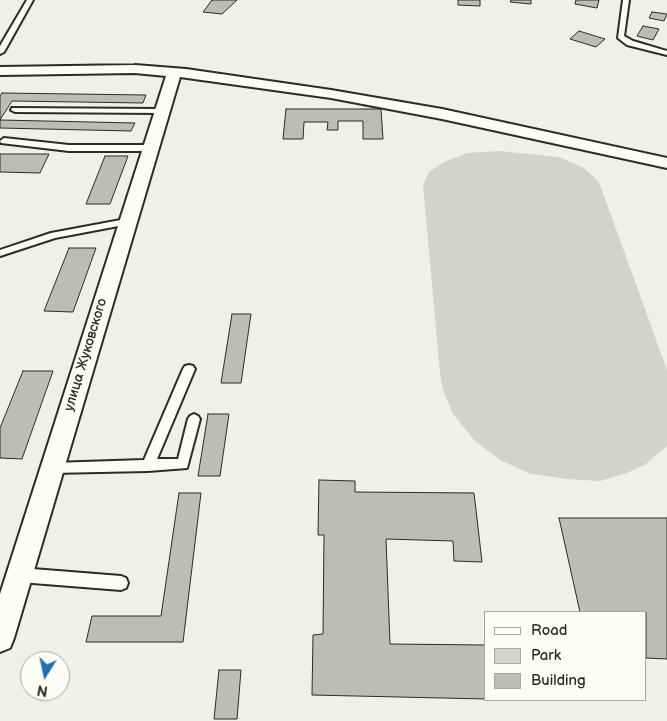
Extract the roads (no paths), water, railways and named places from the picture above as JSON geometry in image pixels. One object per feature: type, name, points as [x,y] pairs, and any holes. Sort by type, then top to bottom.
[{"type":"street","points":[[0,71],[135,69],[174,72],[331,94],[442,114],[667,163]]},
{"type":"street","name":"улица Жуковского","points":[[0,638],[160,111],[174,72]]},
{"type":"lane","points":[[0,52],[30,0]]},
{"type":"lane","points":[[626,0],[620,37],[630,43],[667,53]]},
{"type":"lane","points":[[15,110],[160,111]]},
{"type":"lane","points":[[4,141],[69,148],[149,148]]},
{"type":"lane","points":[[0,253],[54,235],[126,222]]},
{"type":"lane","points":[[148,466],[189,369]]},
{"type":"lane","points":[[52,468],[182,464],[194,419]]},
{"type":"lane","points":[[20,575],[121,584]]}]
